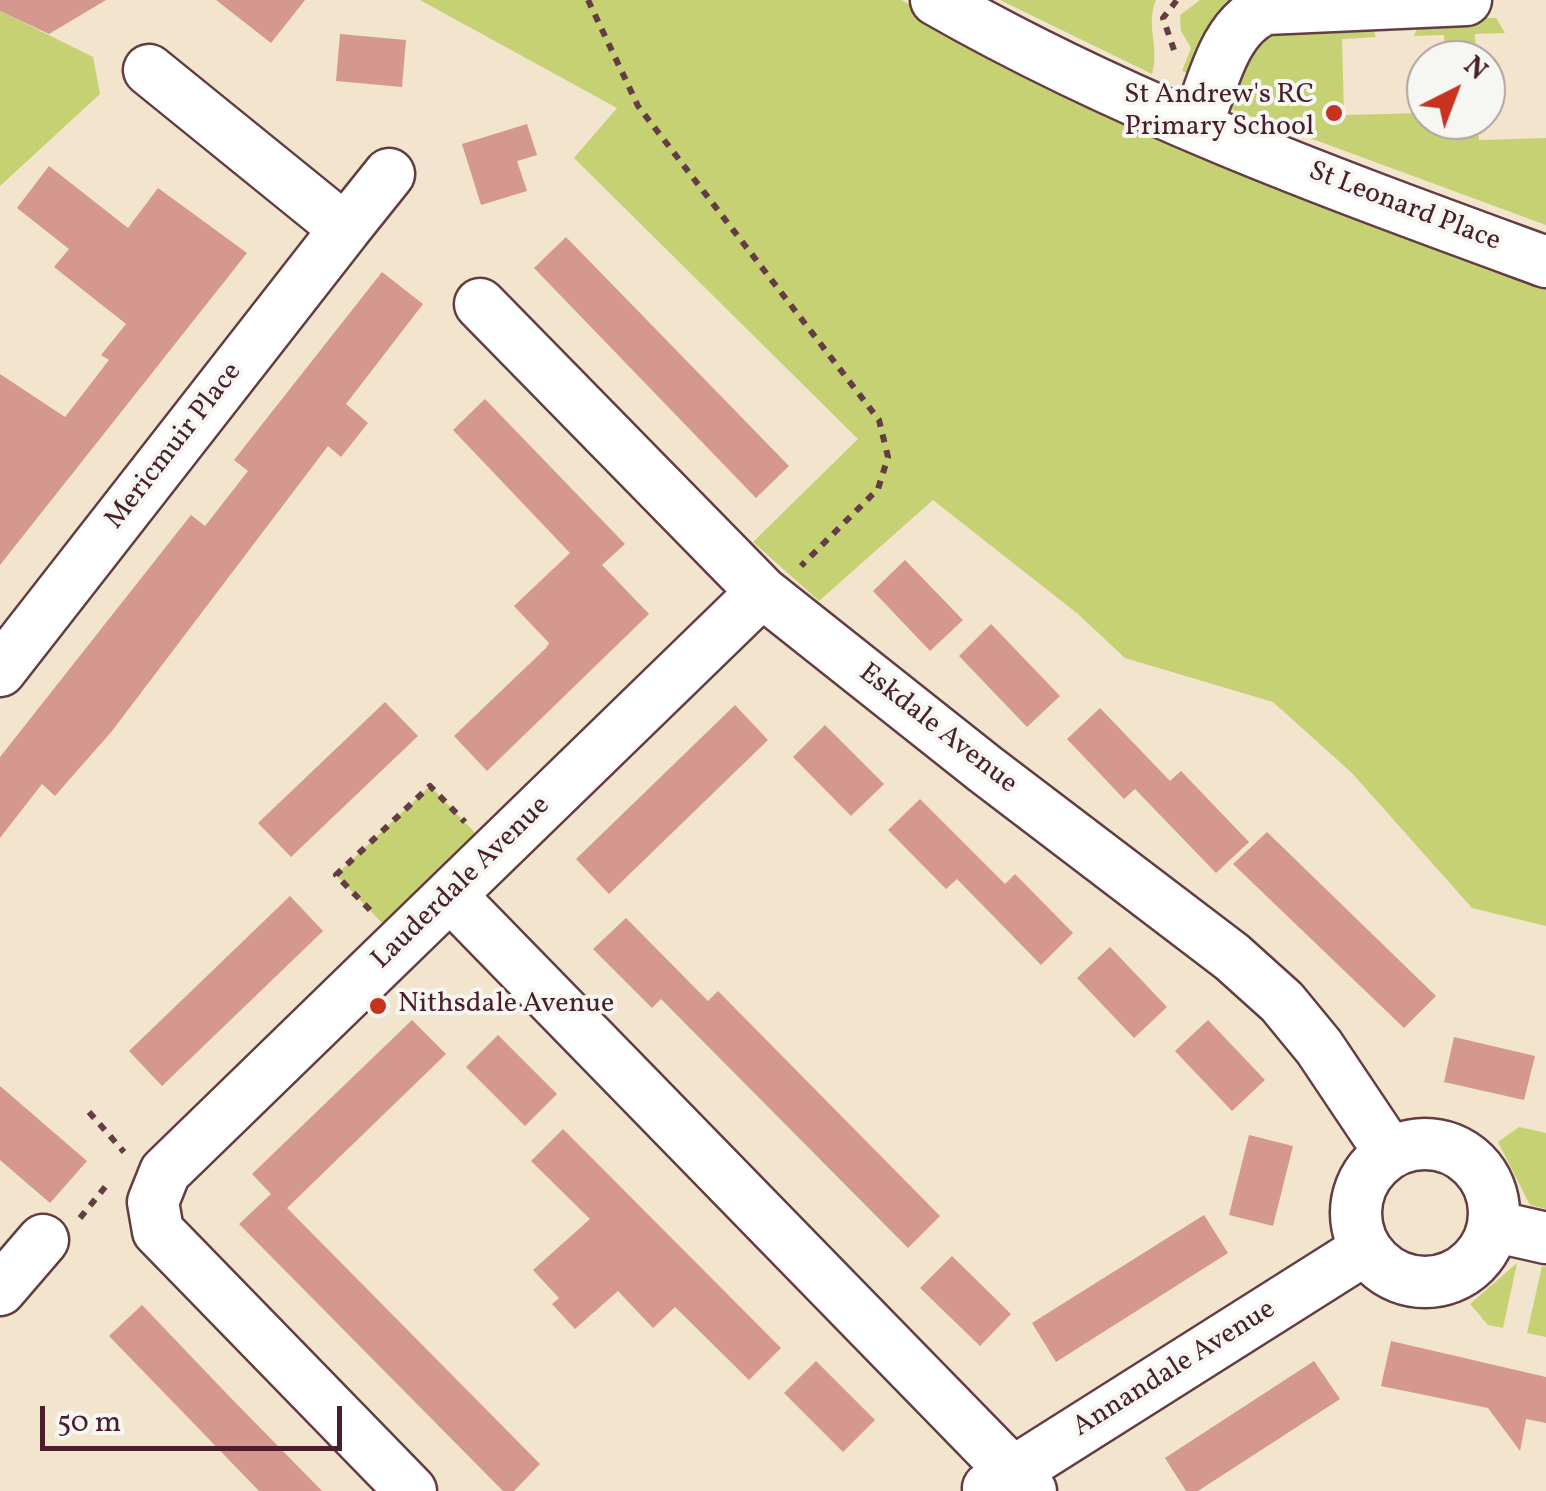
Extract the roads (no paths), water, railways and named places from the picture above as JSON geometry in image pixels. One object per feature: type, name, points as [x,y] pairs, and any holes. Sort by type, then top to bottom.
[{"type":"street","name":"St Leonard Place","points":[[936,0],[1000,36],[1196,127],[1546,262]]},
{"type":"street","points":[[1196,127],[1235,31],[1247,16],[1266,9],[1466,0]]},
{"type":"street","points":[[148,70],[345,229]]},
{"type":"street","name":"Mericmuir Place","points":[[2,666],[389,174]]},
{"type":"street","name":"Eskdale Avenue","points":[[480,304],[762,592],[984,770],[1232,957],[1282,1002],[1319,1047],[1390,1154]]},
{"type":"street","name":"Lauderdale Avenue","points":[[411,1491],[158,1231],[153,1202],[165,1172],[762,592]]},
{"type":"street","points":[[451,896],[1009,1485]]},
{"type":"street","points":[[1434,1144],[1456,1151],[1487,1182],[1494,1204],[1493,1226],[1484,1248],[1469,1266],[1448,1278],[1425,1282],[1382,1267],[1366,1249],[1358,1229],[1358,1196],[1373,1167],[1390,1154],[1411,1145],[1434,1144]]},
{"type":"street","points":[[1493,1226],[1546,1238]]},
{"type":"street","points":[[0,1290],[42,1240]]},
{"type":"street","name":"Annandale Avenue","points":[[1009,1485],[1366,1249]]},
{"type":"place","name":"St Andrew's RC Primary School","points":[[1334,113]]},
{"type":"place","name":"Nithsdale Avenue","points":[[378,1006]]}]
